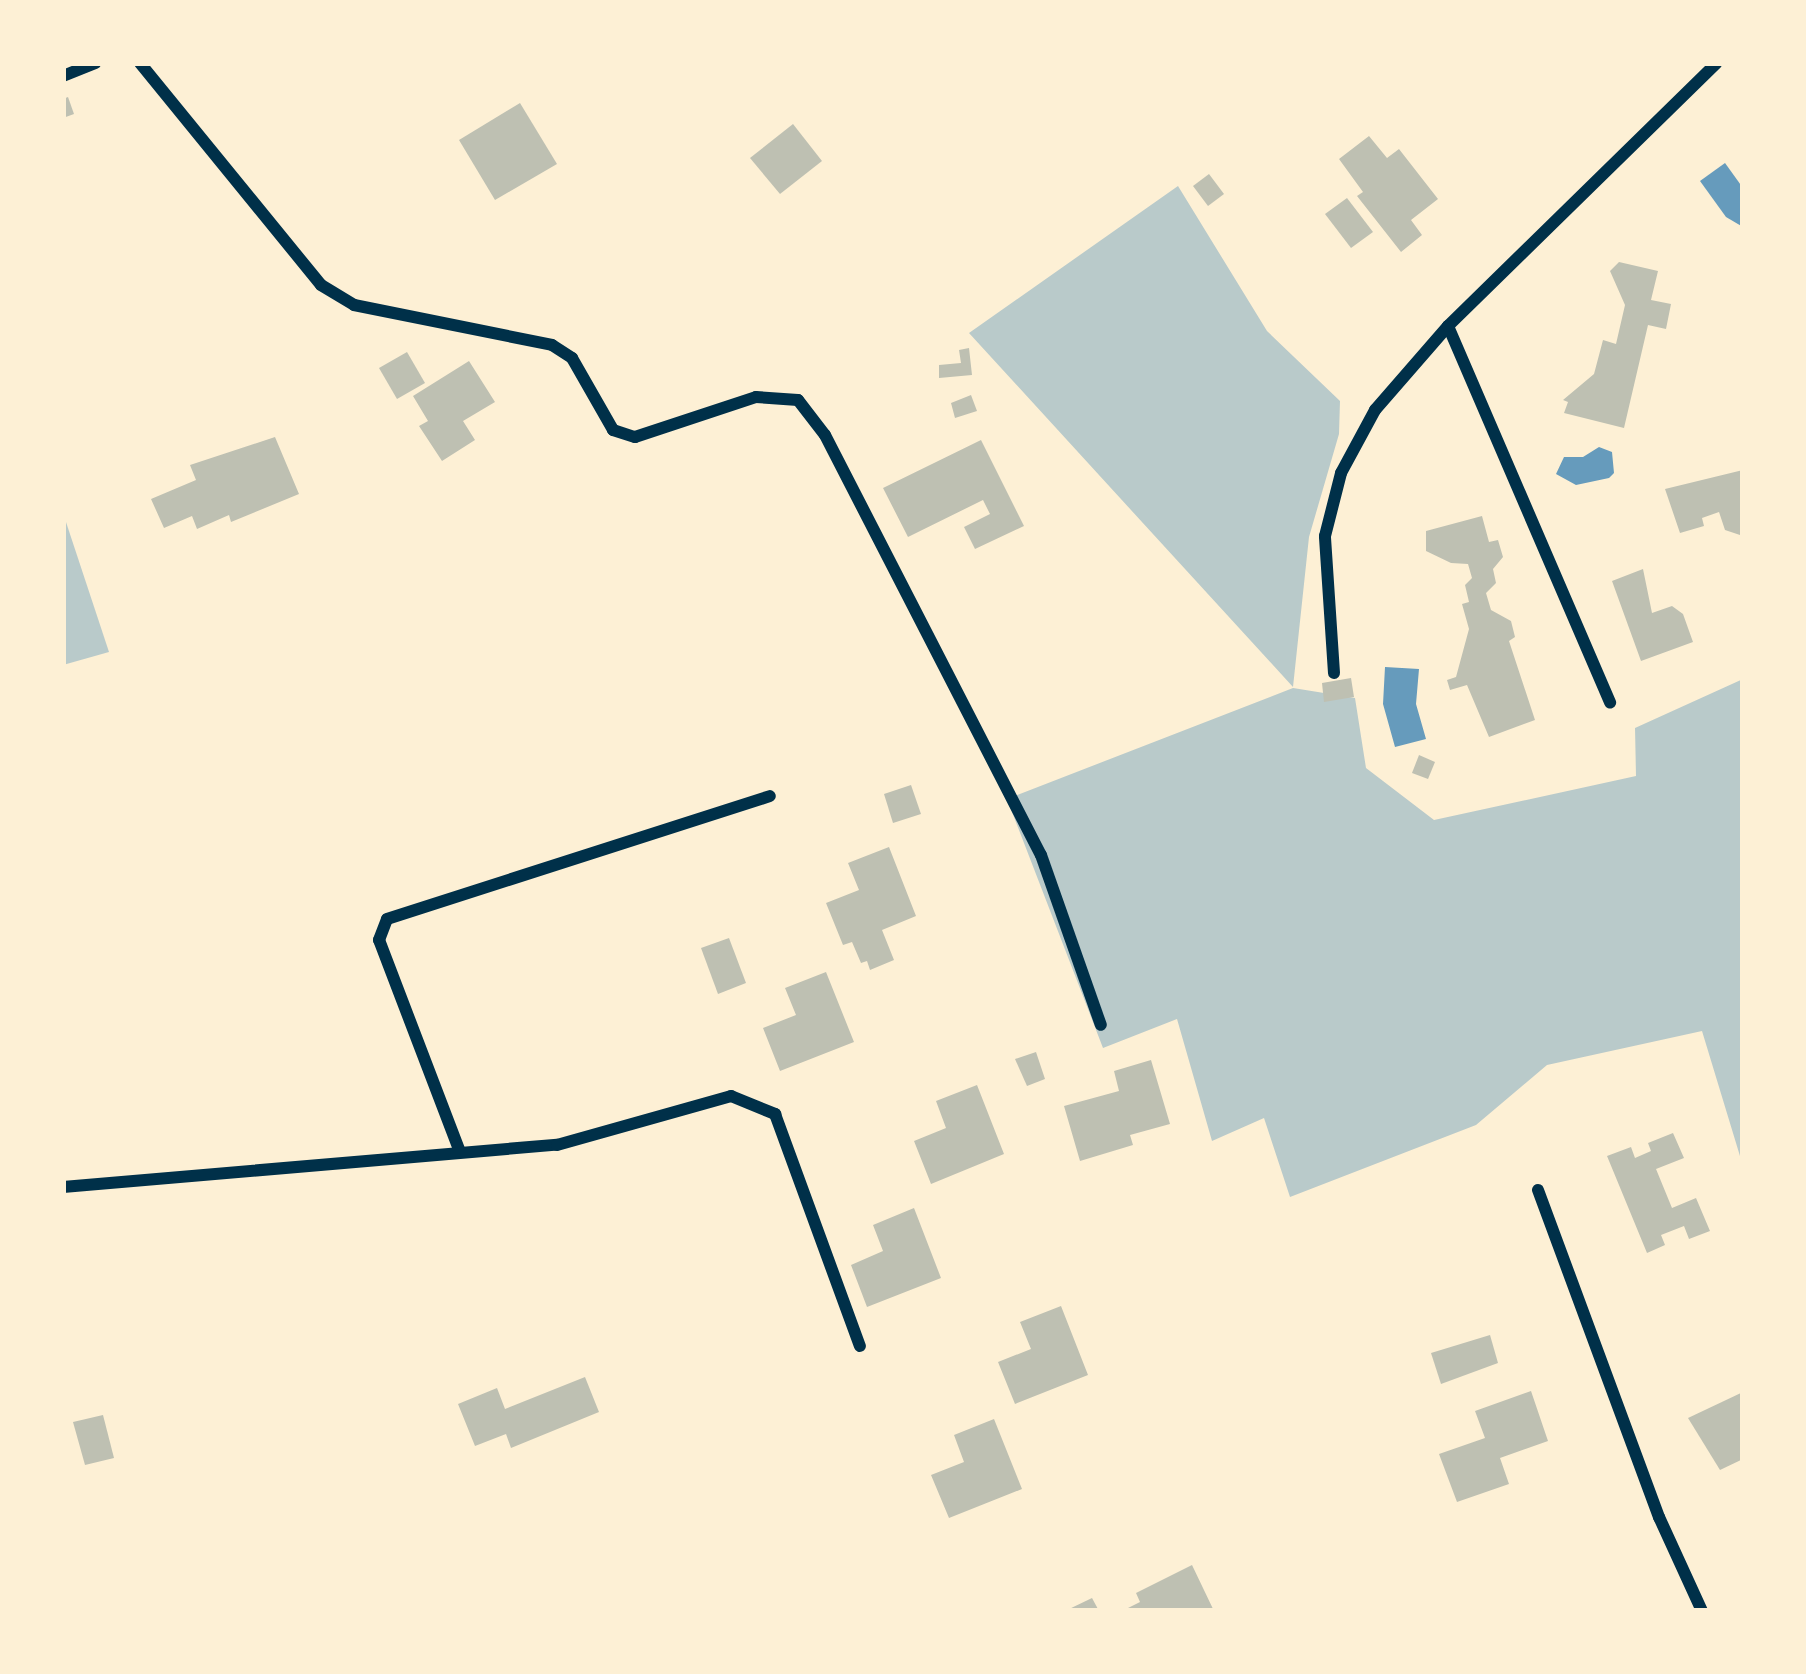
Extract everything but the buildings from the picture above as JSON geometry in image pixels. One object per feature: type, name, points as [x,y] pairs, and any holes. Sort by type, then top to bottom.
[{"type":"street","points":[[71,70],[95,63]]},
{"type":"street","points":[[140,63],[321,285],[355,305],[552,345],[572,358],[613,430],[635,437],[756,397],[798,400],[825,435],[1041,856],[1101,1025]]},
{"type":"street","points":[[1334,673],[1325,536],[1341,472],[1375,410],[1448,326],[1717,63]]},
{"type":"street","points":[[1448,326],[1610,703]]},
{"type":"street","points":[[460,1152],[379,940],[387,919],[770,796]]},
{"type":"street","points":[[63,1187],[557,1144],[730,1096],[775,1114],[860,1346]]},
{"type":"street","points":[[1538,1190],[1659,1517],[1702,1611]]},
{"type":"shaded area","points":[[1178,186],[1267,331],[1340,401],[1339,434],[1309,537],[1293,687],[969,333]]},
{"type":"shaded area","points":[[63,513],[109,652],[63,665]]},
{"type":"shaded area","points":[[1743,679],[1743,1166],[1702,1031],[1547,1065],[1476,1125],[1290,1197],[1264,1118],[1212,1141],[1177,1019],[1103,1048],[1007,799],[1293,688],[1355,698],[1366,768],[1434,820],[1636,776],[1635,728]]},
{"type":"water","points":[[1725,163],[1743,188],[1743,227],[1726,217],[1700,181]]},
{"type":"water","points":[[1599,447],[1612,452],[1614,473],[1609,478],[1576,485],[1556,474],[1564,457],[1583,457]]},
{"type":"water","points":[[1385,667],[1419,669],[1416,704],[1426,739],[1395,747],[1383,704]]}]
